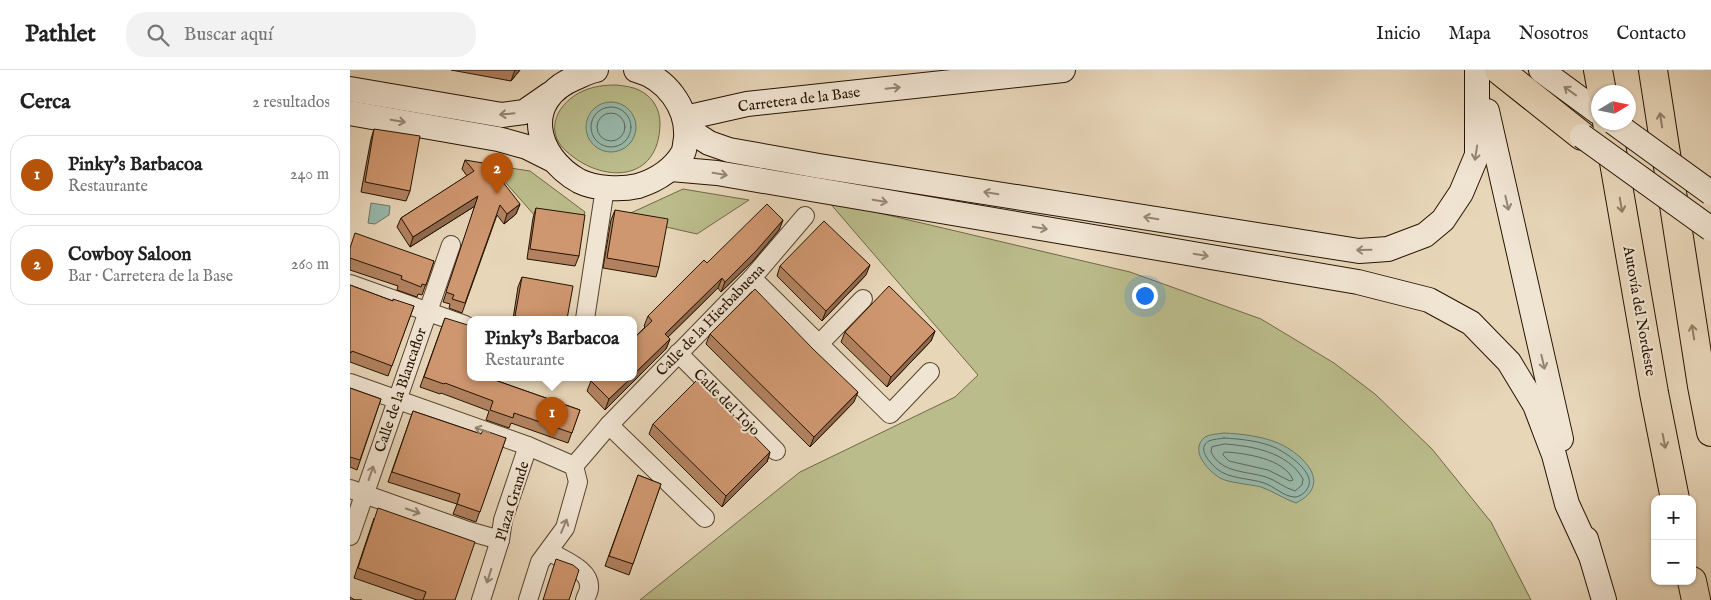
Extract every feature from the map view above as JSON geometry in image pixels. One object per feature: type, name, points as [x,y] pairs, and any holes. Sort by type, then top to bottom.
[{"type":"highway","points":[[1499,70],[1582,136]]},
{"type":"highway","points":[[1598,70],[1601,85]]},
{"type":"highway","points":[[1653,70],[1700,376],[1711,432]]},
{"type":"highway","name":"Autovía del Nordeste","points":[[1608,130],[1654,393],[1675,495]]},
{"type":"highway","points":[[1693,585],[1696,600]]},
{"type":"main road","points":[[350,89],[502,115],[524,112],[565,82],[596,70]]},
{"type":"main road","name":"Carretera de la Base","points":[[686,123],[747,104],[1063,70]]},
{"type":"main road","points":[[686,123],[709,143],[729,150],[819,166],[1359,251],[1388,249],[1425,235],[1442,220],[1461,194],[1477,155],[1478,70]]},
{"type":"main road","points":[[1478,70],[1492,77],[1582,136],[1711,229]]},
{"type":"main road","points":[[1478,70],[1552,402],[1590,554],[1604,600]]},
{"type":"main road","points":[[1541,70],[1591,107]]},
{"type":"main road","points":[[350,113],[498,139],[527,147],[553,160],[580,181],[605,188],[628,188],[649,182],[672,169],[684,151],[686,123],[677,100],[663,83],[643,71]]},
{"type":"main road","points":[[550,94],[540,120],[541,139],[553,160]]},
{"type":"main road","points":[[1624,130],[1711,194]]},
{"type":"main road","points":[[672,169],[717,173],[1348,280],[1429,300],[1471,323],[1509,362],[1535,405],[1554,455],[1567,504],[1590,554]]},
{"type":"street","points":[[585,316],[605,188]]},
{"type":"street","name":"Calle de la Hierbabuena","points":[[574,466],[678,353],[752,278],[805,216]]},
{"type":"street","name":"Calle de la Blancaflor","points":[[350,536],[357,492],[397,400],[451,245]]},
{"type":"street","points":[[752,278],[890,414],[930,372]]},
{"type":"street","points":[[350,284],[464,324]]},
{"type":"street","points":[[820,343],[863,299]]},
{"type":"street","name":"Calle del Tojo","points":[[678,353],[776,451]]},
{"type":"street","points":[[350,383],[528,446]]},
{"type":"street","points":[[610,425],[705,518]]},
{"type":"street","name":"Plaza Grande","points":[[481,600],[500,540],[502,520],[528,446],[574,466]]},
{"type":"street","points":[[528,600],[540,562],[565,528],[578,482],[574,466]]},
{"type":"street","points":[[357,492],[500,540]]},
{"type":"street","points":[[549,551],[586,574],[589,587],[585,600]]},
{"type":"green space","points":[[617,85],[637,89],[648,96],[657,108],[660,124],[657,143],[650,158],[639,167],[626,172],[611,173],[580,162],[566,151],[559,143],[555,134],[555,126],[561,109],[574,96],[591,88]]},
{"type":"green space","points":[[490,165],[530,171],[585,212],[582,222],[536,217]]},
{"type":"green space","points":[[683,189],[749,200],[697,234],[622,217]]},
{"type":"green space","points":[[828,201],[1130,272],[1261,319],[1334,363],[1375,394],[1432,449],[1491,522],[1531,600],[640,600],[800,472],[955,397],[978,375]]},
{"type":"water","points":[[606,102],[616,102],[629,109],[636,122],[636,132],[629,145],[616,152],[606,152],[597,148],[590,141],[586,132],[586,122],[590,113],[597,106]]},
{"type":"water","points":[[371,203],[390,206],[389,215],[375,224],[368,223]]},
{"type":"water","points":[[1224,433],[1265,439],[1288,448],[1297,454],[1311,470],[1314,479],[1313,487],[1307,495],[1296,503],[1261,487],[1220,478],[1205,465],[1199,454],[1199,448],[1205,437]]},
{"type":"building","points":[[374,129],[420,136],[410,191],[365,182]]},
{"type":"building","points":[[465,160],[489,164],[520,204],[507,214],[500,205],[465,303],[452,299],[454,295],[446,292],[478,196],[413,237],[401,218],[474,171]]},
{"type":"building","points":[[767,204],[783,220],[725,282],[722,278],[665,334],[670,339],[637,371],[637,335],[652,321],[648,316],[704,260],[707,263]]},
{"type":"building","points":[[536,208],[585,215],[579,256],[530,249]]},
{"type":"building","points":[[615,210],[668,219],[659,267],[607,258]]},
{"type":"building","points":[[824,221],[870,265],[826,311],[780,266]]},
{"type":"building","points":[[355,233],[434,261],[426,285],[422,284],[421,287],[401,279],[402,276],[350,258],[350,248]]},
{"type":"building","points":[[522,277],[573,286],[568,316],[515,316]]},
{"type":"building","points":[[350,285],[393,301],[393,299],[414,306],[392,366],[352,351],[350,353]]},
{"type":"building","points":[[889,286],[935,331],[891,377],[845,332]]},
{"type":"building","points":[[755,289],[858,392],[814,437],[710,334]]},
{"type":"building","points":[[445,318],[467,325],[467,381],[498,381],[580,410],[572,433],[514,413],[513,418],[490,410],[493,401],[424,377]]},
{"type":"building","points":[[698,379],[770,452],[726,496],[653,424]]},
{"type":"building","points":[[591,381],[628,381],[609,399]]},
{"type":"building","points":[[350,388],[381,399],[360,460],[350,457]]},
{"type":"building","points":[[413,411],[481,434],[483,430],[506,438],[480,512],[457,504],[460,494],[392,472]]},
{"type":"building","points":[[638,475],[661,484],[633,564],[609,556]]},
{"type":"building","points":[[378,508],[475,542],[455,600],[423,600],[426,592],[358,568]]},
{"type":"building","points":[[556,559],[573,565],[579,570],[569,600],[543,600]]},
{"type":"place","name":"Cowboy Saloon","points":[[497,194]]},
{"type":"place","name":"Pinky's Barbacoa","points":[[552,438]]}]
